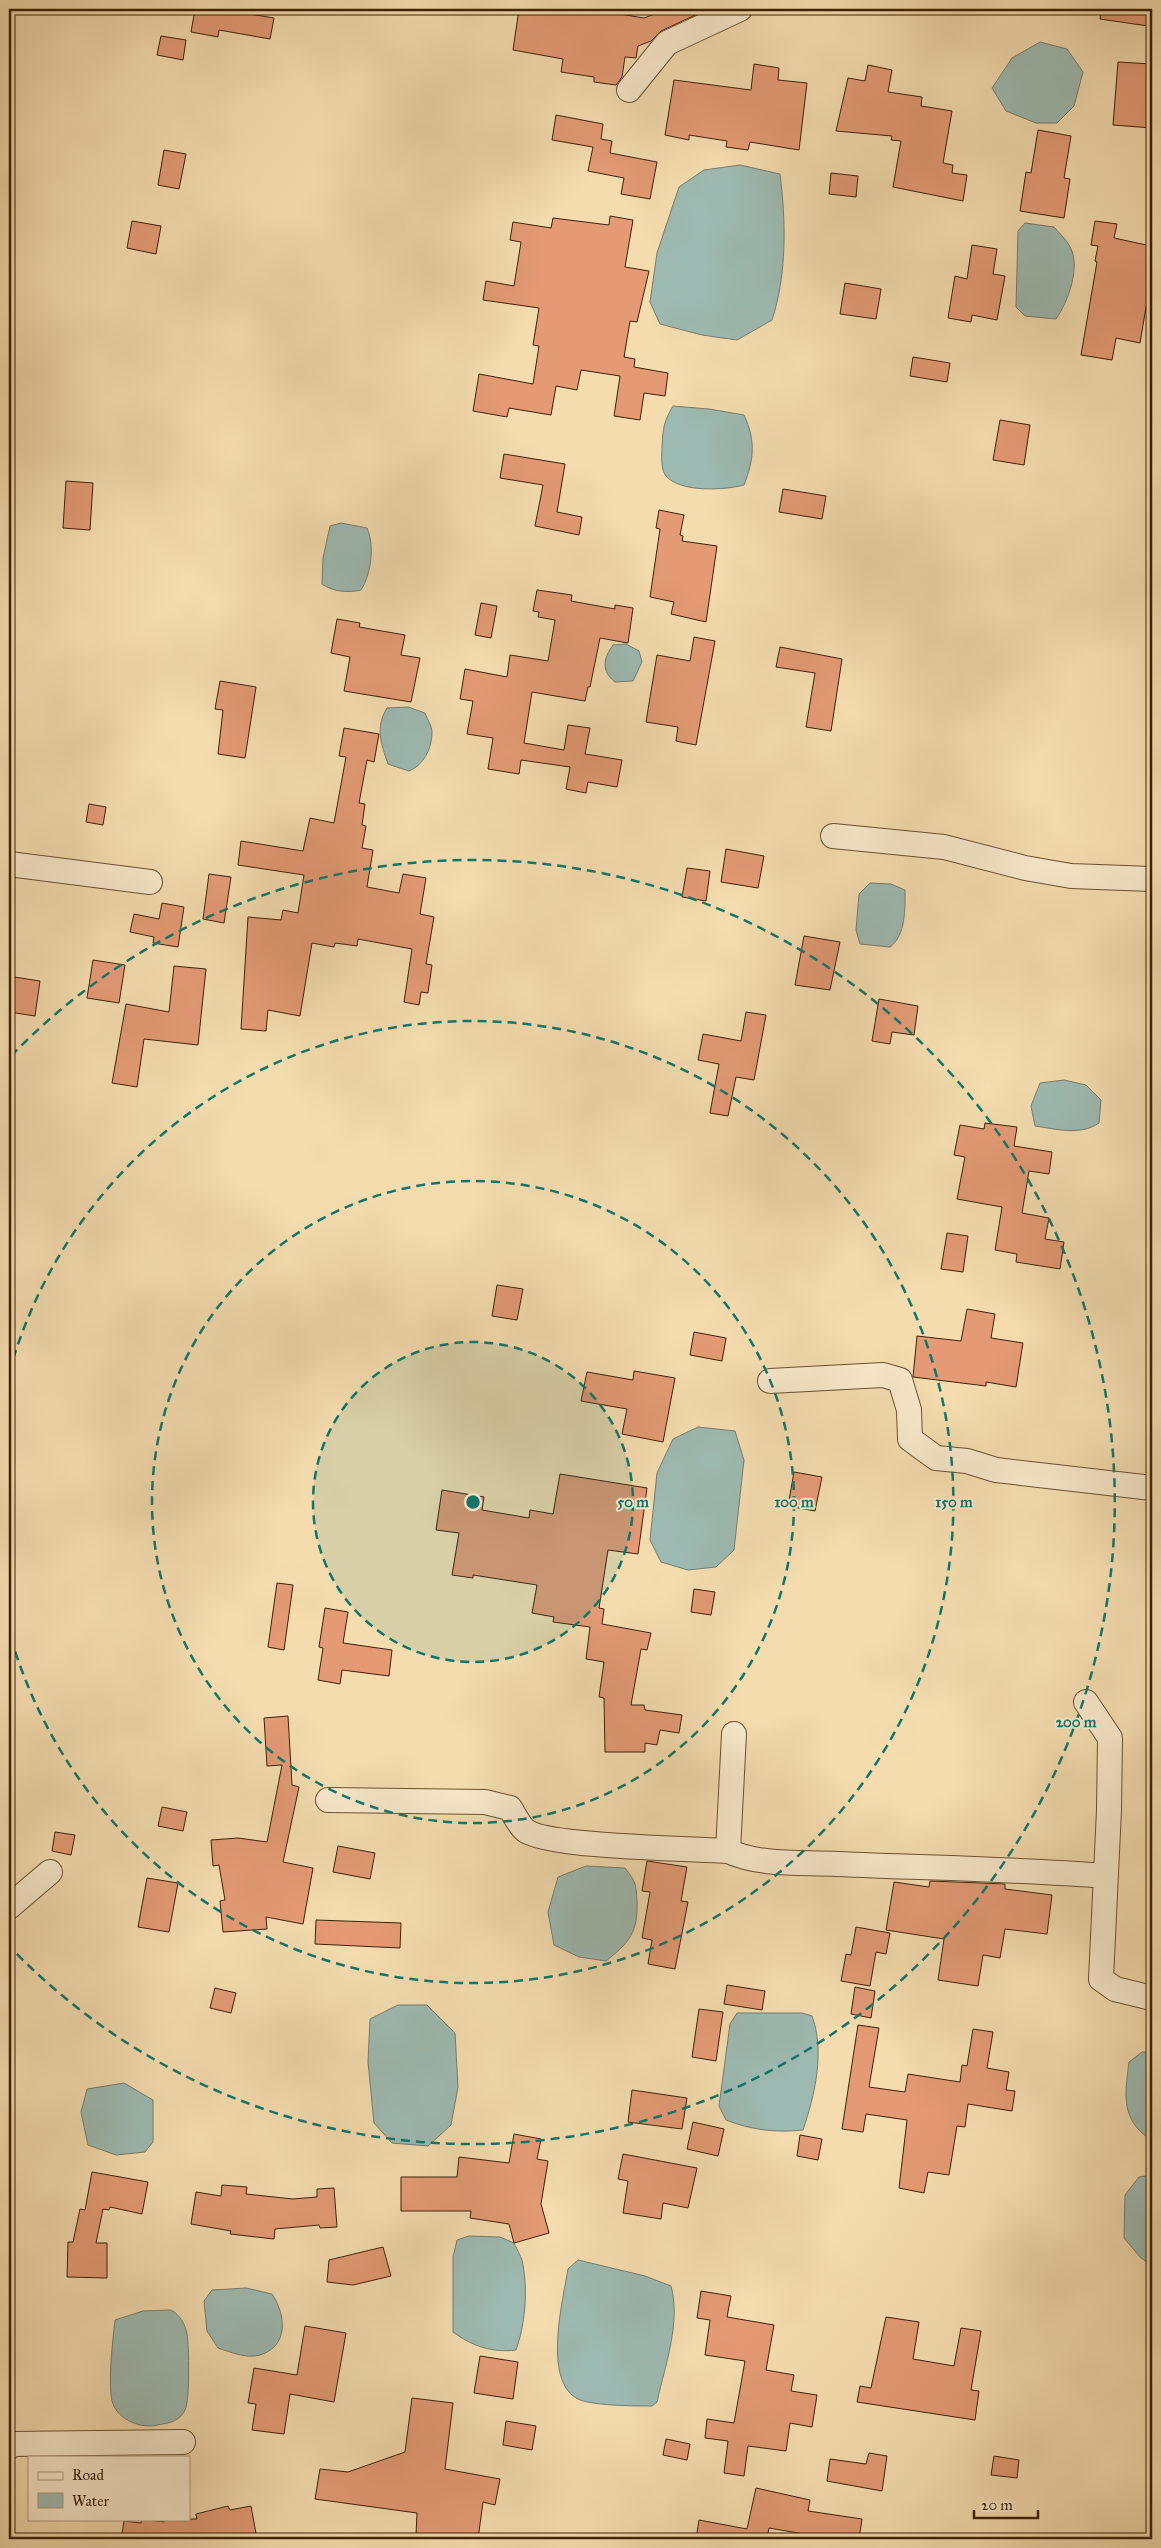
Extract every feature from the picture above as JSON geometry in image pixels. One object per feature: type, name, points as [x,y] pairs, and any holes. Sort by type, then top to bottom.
[{"type":"street","points":[[629,90],[667,43],[740,9]]},
{"type":"street","points":[[833,836],[944,847],[1025,868],[1071,876],[1152,879]]},
{"type":"street","points":[[9,864],[150,882]]},
{"type":"street","points":[[770,1381],[883,1375],[900,1380],[909,1410],[910,1439],[936,1458],[967,1461],[996,1470],[1152,1488]]},
{"type":"street","points":[[1086,1702],[1110,1738],[1102,1979],[1115,1989],[1152,1998]]},
{"type":"street","points":[[728,1851],[734,1734]]},
{"type":"street","points":[[328,1800],[485,1802],[510,1808],[526,1831],[548,1838],[604,1844],[728,1851],[745,1859],[861,1865],[1026,1869],[1106,1876]]},
{"type":"street","points":[[9,1907],[50,1872]]},
{"type":"street","points":[[9,2447],[11,2444],[183,2442]]},
{"type":"water","points":[[1040,42],[1067,49],[1083,72],[1074,106],[1057,123],[1036,123],[1006,111],[992,88],[1012,58]]},
{"type":"water","points":[[740,165],[780,174],[784,229],[783,266],[772,320],[737,340],[702,335],[660,324],[650,302],[657,253],[679,187],[704,170]]},
{"type":"water","points":[[1025,223],[1054,227],[1067,242],[1073,253],[1074,273],[1072,283],[1061,312],[1056,319],[1025,316],[1016,307],[1018,231]]},
{"type":"water","points":[[673,406],[709,409],[744,415],[752,442],[752,458],[744,485],[715,489],[692,488],[673,481],[666,476],[662,461],[663,434],[664,425]]},
{"type":"water","points":[[341,523],[367,528],[371,543],[371,560],[361,590],[341,591],[331,589],[322,584],[323,558],[330,526]]},
{"type":"water","points":[[626,644],[639,651],[642,662],[633,681],[615,682],[607,674],[605,665],[607,655],[613,645]]},
{"type":"water","points":[[408,707],[425,713],[432,732],[429,750],[419,765],[409,771],[388,764],[380,736],[381,722],[387,708]]},
{"type":"water","points":[[870,883],[891,884],[905,890],[902,929],[890,947],[860,944],[856,930],[859,894]]},
{"type":"water","points":[[1064,1080],[1086,1085],[1101,1100],[1099,1123],[1092,1127],[1076,1130],[1059,1130],[1035,1126],[1031,1106],[1040,1083]]},
{"type":"water","points":[[698,1427],[735,1431],[744,1460],[734,1550],[716,1567],[688,1570],[661,1562],[650,1540],[657,1473],[673,1439]]},
{"type":"water","points":[[586,1866],[625,1868],[636,1887],[637,1912],[634,1929],[627,1942],[606,1961],[579,1957],[554,1945],[548,1912],[558,1877]]},
{"type":"water","points":[[398,2005],[427,2005],[455,2033],[458,2087],[451,2125],[428,2146],[392,2143],[374,2123],[368,2062],[370,2019]]},
{"type":"water","points":[[737,2013],[802,2013],[812,2016],[818,2044],[817,2073],[815,2088],[803,2130],[764,2130],[726,2120],[719,2106],[730,2024]]},
{"type":"water","points":[[1142,2052],[1152,2052],[1152,2138],[1144,2134],[1133,2123],[1127,2107],[1129,2062]]},
{"type":"water","points":[[124,2083],[153,2100],[153,2142],[145,2152],[116,2155],[88,2145],[81,2112],[87,2089]]},
{"type":"water","points":[[1152,2175],[1152,2266],[1140,2257],[1124,2238],[1125,2195],[1139,2177]]},
{"type":"water","points":[[469,2236],[500,2237],[514,2243],[521,2256],[525,2275],[525,2297],[522,2330],[516,2350],[507,2351],[475,2345],[453,2332],[453,2257],[457,2240]]},
{"type":"water","points":[[578,2260],[645,2276],[671,2286],[674,2300],[674,2315],[671,2344],[657,2402],[652,2406],[591,2403],[576,2398],[566,2388],[560,2374],[558,2338],[568,2269]]},
{"type":"water","points":[[246,2288],[272,2294],[277,2302],[282,2320],[282,2329],[276,2345],[269,2351],[255,2356],[218,2348],[207,2331],[204,2301],[212,2290]]},
{"type":"water","points":[[171,2310],[182,2320],[187,2334],[189,2373],[187,2405],[183,2414],[173,2421],[166,2424],[144,2426],[131,2422],[120,2415],[111,2397],[111,2363],[115,2320],[143,2311]]},
{"type":"building","points":[[195,9],[251,9],[250,14],[274,18],[270,39],[219,30],[218,37],[191,32]]},
{"type":"building","points":[[519,9],[589,9],[644,18],[668,9],[708,9],[661,31],[651,41],[638,46],[636,58],[625,57],[622,77],[616,85],[594,82],[594,77],[561,72],[563,59],[513,50]]},
{"type":"building","points":[[1101,9],[1150,9],[1148,26],[1100,19]]},
{"type":"building","points":[[161,36],[186,40],[183,60],[157,55]]},
{"type":"building","points":[[1118,62],[1152,64],[1152,128],[1113,125]]},
{"type":"building","points":[[754,64],[779,68],[778,80],[807,83],[799,150],[750,142],[748,150],[726,147],[727,141],[689,135],[689,140],[665,135],[674,80],[751,90]]},
{"type":"building","points":[[868,65],[892,70],[888,92],[922,97],[921,106],[952,111],[943,163],[953,165],[952,173],[967,175],[963,201],[893,187],[901,141],[891,140],[892,136],[836,131],[848,78],[865,81]]},
{"type":"building","points":[[556,115],[603,124],[601,139],[612,141],[610,153],[657,162],[650,199],[621,194],[624,178],[588,171],[593,147],[552,140]]},
{"type":"building","points":[[1038,130],[1071,136],[1064,178],[1070,179],[1064,218],[1020,211],[1026,172],[1031,173]]},
{"type":"building","points":[[164,150],[186,154],[179,189],[158,185]]},
{"type":"building","points":[[831,173],[858,176],[856,197],[829,194]]},
{"type":"building","points":[[610,216],[633,220],[625,267],[649,271],[637,322],[630,321],[624,357],[635,359],[634,367],[668,373],[665,396],[644,393],[640,420],[614,416],[620,376],[581,370],[577,390],[556,386],[551,415],[509,408],[507,417],[473,411],[479,374],[533,384],[539,346],[533,345],[539,308],[483,300],[486,281],[514,286],[521,242],[510,240],[513,222],[551,228],[553,218],[609,225]]},
{"type":"building","points":[[132,221],[161,226],[156,254],[127,248]]},
{"type":"building","points":[[1095,221],[1117,224],[1114,238],[1151,246],[1147,267],[1152,268],[1152,271],[1140,343],[1116,338],[1112,360],[1081,355],[1097,262],[1095,261],[1098,246],[1091,245]]},
{"type":"building","points":[[972,245],[997,249],[993,274],[1005,276],[997,320],[972,315],[971,322],[948,318],[955,276],[967,279]]},
{"type":"building","points":[[845,283],[881,289],[876,319],[840,314]]},
{"type":"building","points":[[913,357],[950,363],[947,382],[910,376]]},
{"type":"building","points":[[1000,420],[1030,425],[1024,465],[993,460]]},
{"type":"building","points":[[504,454],[565,464],[557,512],[582,517],[579,535],[535,526],[543,485],[500,478]]},
{"type":"building","points":[[66,481],[93,483],[90,530],[63,528]]},
{"type":"building","points":[[783,489],[826,496],[822,519],[779,512]]},
{"type":"building","points":[[659,510],[684,515],[680,535],[683,536],[682,541],[717,546],[706,622],[671,614],[674,602],[650,597],[660,529],[656,528]]},
{"type":"building","points":[[537,590],[572,595],[571,601],[615,609],[615,605],[633,608],[628,643],[600,638],[590,687],[588,687],[585,701],[532,692],[524,743],[564,750],[568,725],[590,728],[585,754],[622,760],[617,787],[588,782],[586,793],[566,789],[570,767],[521,760],[519,774],[488,769],[493,738],[467,734],[473,701],[460,699],[465,669],[507,677],[510,655],[548,661],[555,620],[538,617],[539,612],[533,611]]},
{"type":"building","points":[[481,603],[497,606],[491,638],[475,635]]},
{"type":"building","points":[[337,619],[360,623],[359,627],[405,635],[401,655],[420,658],[411,702],[344,691],[350,657],[331,653]]},
{"type":"building","points":[[694,637],[715,641],[696,745],[676,741],[678,727],[646,722],[657,655],[690,661]]},
{"type":"building","points":[[780,647],[842,659],[831,731],[806,727],[815,673],[776,667]]},
{"type":"building","points":[[220,681],[256,687],[245,758],[218,754],[223,710],[215,709]]},
{"type":"building","points":[[344,728],[379,734],[374,762],[367,760],[359,803],[365,804],[362,825],[366,826],[362,848],[373,850],[367,887],[399,893],[403,874],[426,878],[420,914],[434,917],[426,964],[432,965],[428,993],[421,992],[419,1005],[404,1002],[412,949],[358,939],[357,946],[335,943],[334,947],[312,943],[300,1016],[268,1010],[266,1031],[241,1029],[248,917],[281,920],[283,910],[298,913],[304,875],[238,865],[241,841],[303,851],[310,818],[334,823],[346,757],[339,756]]},
{"type":"building","points":[[89,804],[106,807],[103,825],[86,822]]},
{"type":"building","points":[[726,849],[764,856],[758,888],[721,882]]},
{"type":"building","points":[[687,868],[710,871],[706,901],[682,897]]},
{"type":"building","points":[[209,874],[231,877],[224,923],[203,919]]},
{"type":"building","points":[[162,903],[184,907],[178,947],[153,943],[154,937],[130,932],[134,914],[159,919]]},
{"type":"building","points":[[804,936],[840,942],[830,990],[795,985]]},
{"type":"building","points":[[93,960],[125,965],[119,1003],[87,998]]},
{"type":"building","points":[[174,966],[206,969],[198,1045],[144,1039],[137,1087],[112,1083],[126,1004],[169,1012]]},
{"type":"building","points":[[14,977],[40,981],[35,1016],[9,1012]]},
{"type":"building","points":[[879,999],[918,1006],[914,1035],[892,1032],[890,1044],[872,1041]]},
{"type":"building","points":[[746,1012],[766,1015],[754,1080],[736,1077],[728,1116],[710,1113],[719,1064],[698,1060],[703,1034],[741,1041]]},
{"type":"building","points":[[985,1123],[1017,1127],[1014,1146],[1052,1152],[1049,1174],[1029,1171],[1022,1213],[1049,1218],[1045,1239],[1064,1242],[1060,1269],[1016,1262],[1017,1254],[995,1250],[1002,1207],[957,1199],[965,1157],[954,1155],[960,1125],[984,1129]]},
{"type":"building","points":[[947,1233],[968,1236],[963,1272],[941,1269]]},
{"type":"building","points":[[497,1285],[523,1289],[517,1320],[492,1316]]},
{"type":"building","points":[[967,1309],[995,1314],[991,1338],[1023,1343],[1016,1387],[986,1382],[986,1386],[913,1377],[917,1336],[961,1341]]},
{"type":"building","points":[[694,1332],[726,1338],[722,1361],[690,1355]]},
{"type":"building","points":[[634,1371],[675,1378],[663,1442],[622,1434],[627,1409],[581,1401],[587,1372],[633,1380]]},
{"type":"building","points":[[794,1472],[822,1477],[815,1511],[788,1506]]},
{"type":"building","points":[[560,1474],[647,1488],[638,1554],[608,1550],[599,1608],[604,1609],[602,1624],[651,1633],[647,1650],[641,1649],[631,1705],[644,1705],[645,1710],[682,1715],[679,1733],[660,1730],[657,1745],[645,1743],[645,1752],[605,1752],[604,1698],[599,1697],[604,1662],[586,1659],[590,1627],[553,1622],[554,1617],[532,1613],[537,1585],[473,1575],[473,1578],[452,1575],[459,1533],[436,1530],[442,1490],[484,1497],[482,1510],[529,1518],[530,1510],[553,1514]]},
{"type":"building","points":[[277,1583],[293,1585],[284,1650],[268,1647]]},
{"type":"building","points":[[694,1589],[715,1592],[711,1615],[691,1612]]},
{"type":"building","points":[[325,1608],[348,1612],[343,1643],[392,1650],[389,1676],[342,1670],[340,1684],[318,1680],[323,1648],[319,1647]]},
{"type":"building","points":[[288,1716],[292,1785],[299,1787],[283,1862],[313,1868],[303,1924],[266,1917],[267,1929],[223,1932],[220,1901],[225,1900],[219,1865],[213,1866],[211,1840],[238,1838],[267,1842],[282,1765],[267,1766],[264,1718]]},
{"type":"building","points":[[162,1807],[187,1812],[183,1831],[158,1826]]},
{"type":"building","points":[[55,1832],[75,1835],[71,1855],[52,1851]]},
{"type":"building","points":[[338,1846],[375,1853],[370,1879],[333,1872]]},
{"type":"building","points":[[647,1861],[687,1867],[681,1901],[688,1902],[675,1969],[648,1964],[652,1940],[642,1938],[650,1892],[642,1891]]},
{"type":"building","points":[[147,1878],[178,1883],[169,1932],[138,1927]]},
{"type":"building","points":[[930,1881],[1005,1884],[1005,1889],[1052,1895],[1047,1934],[1005,1929],[1000,1958],[983,1955],[978,1986],[938,1980],[944,1939],[886,1930],[894,1882],[929,1887]]},
{"type":"building","points":[[316,1920],[401,1923],[400,1948],[315,1944]]},
{"type":"building","points":[[856,1927],[890,1933],[886,1954],[876,1952],[870,1986],[841,1981],[846,1954],[851,1955]]},
{"type":"building","points":[[727,1985],[765,1991],[762,2010],[724,2004]]},
{"type":"building","points":[[855,1987],[875,1991],[871,2018],[851,2014]]},
{"type":"building","points":[[215,1988],[236,1993],[231,2013],[210,2008]]},
{"type":"building","points":[[699,2009],[723,2012],[716,2061],[692,2057]]},
{"type":"building","points":[[858,2025],[879,2028],[869,2087],[905,2092],[908,2074],[960,2082],[962,2065],[967,2066],[973,2029],[993,2032],[987,2068],[1009,2072],[1006,2090],[1015,2091],[1012,2111],[968,2104],[965,2127],[957,2126],[949,2175],[928,2172],[924,2193],[899,2188],[907,2120],[866,2114],[863,2132],[842,2129]]},
{"type":"building","points":[[632,2090],[687,2098],[682,2129],[628,2122]]},
{"type":"building","points":[[693,2122],[724,2129],[718,2156],[687,2149]]},
{"type":"building","points":[[514,2134],[541,2139],[537,2159],[548,2161],[541,2204],[549,2233],[514,2243],[509,2224],[470,2218],[471,2211],[401,2211],[401,2177],[457,2177],[459,2157],[509,2163]]},
{"type":"building","points":[[800,2135],[822,2139],[818,2160],[797,2156]]},
{"type":"building","points":[[623,2154],[697,2168],[688,2208],[663,2203],[661,2219],[623,2213],[628,2181],[618,2179]]},
{"type":"building","points":[[92,2172],[148,2182],[142,2214],[110,2207],[109,2210],[103,2209],[96,2243],[107,2243],[107,2278],[67,2277],[68,2242],[73,2242],[80,2209],[85,2210]]},
{"type":"building","points":[[222,2185],[247,2187],[246,2194],[293,2199],[317,2197],[317,2189],[334,2188],[337,2227],[320,2228],[319,2225],[275,2229],[274,2239],[230,2234],[231,2231],[191,2224],[196,2192],[221,2196]]},
{"type":"building","points":[[383,2247],[391,2276],[353,2285],[327,2282],[329,2260]]},
{"type":"building","points":[[701,2291],[731,2296],[727,2317],[774,2325],[766,2370],[794,2375],[791,2391],[817,2395],[812,2427],[790,2423],[786,2451],[748,2446],[744,2476],[724,2473],[728,2441],[705,2438],[707,2419],[734,2423],[745,2361],[705,2355],[710,2320],[697,2318]]},
{"type":"building","points":[[886,2317],[919,2322],[913,2359],[954,2366],[961,2328],[981,2331],[971,2390],[979,2391],[975,2420],[857,2402],[860,2386],[871,2388]]},
{"type":"building","points":[[305,2326],[346,2333],[334,2402],[290,2394],[284,2434],[252,2430],[256,2404],[248,2403],[254,2368],[297,2375]]},
{"type":"building","points":[[480,2356],[518,2362],[513,2399],[474,2393]]},
{"type":"building","points":[[412,2398],[453,2403],[445,2469],[500,2479],[495,2505],[483,2502],[478,2539],[438,2539],[416,2535],[417,2513],[315,2499],[320,2469],[348,2472],[405,2452]]},
{"type":"building","points":[[506,2421],[536,2426],[532,2450],[503,2445]]},
{"type":"building","points":[[666,2439],[690,2444],[687,2460],[663,2455]]},
{"type":"building","points":[[869,2453],[887,2456],[882,2491],[827,2481],[830,2459],[866,2464]]},
{"type":"building","points":[[994,2456],[1019,2460],[1017,2478],[991,2475]]},
{"type":"building","points":[[756,2488],[810,2500],[808,2511],[862,2519],[859,2539],[833,2539],[769,2528],[767,2539],[696,2539],[699,2520],[747,2529]]},
{"type":"building","points":[[228,2506],[230,2510],[251,2506],[257,2539],[121,2539],[124,2521],[141,2523],[142,2520],[164,2522],[164,2520],[190,2520],[197,2519],[196,2514]]}]
